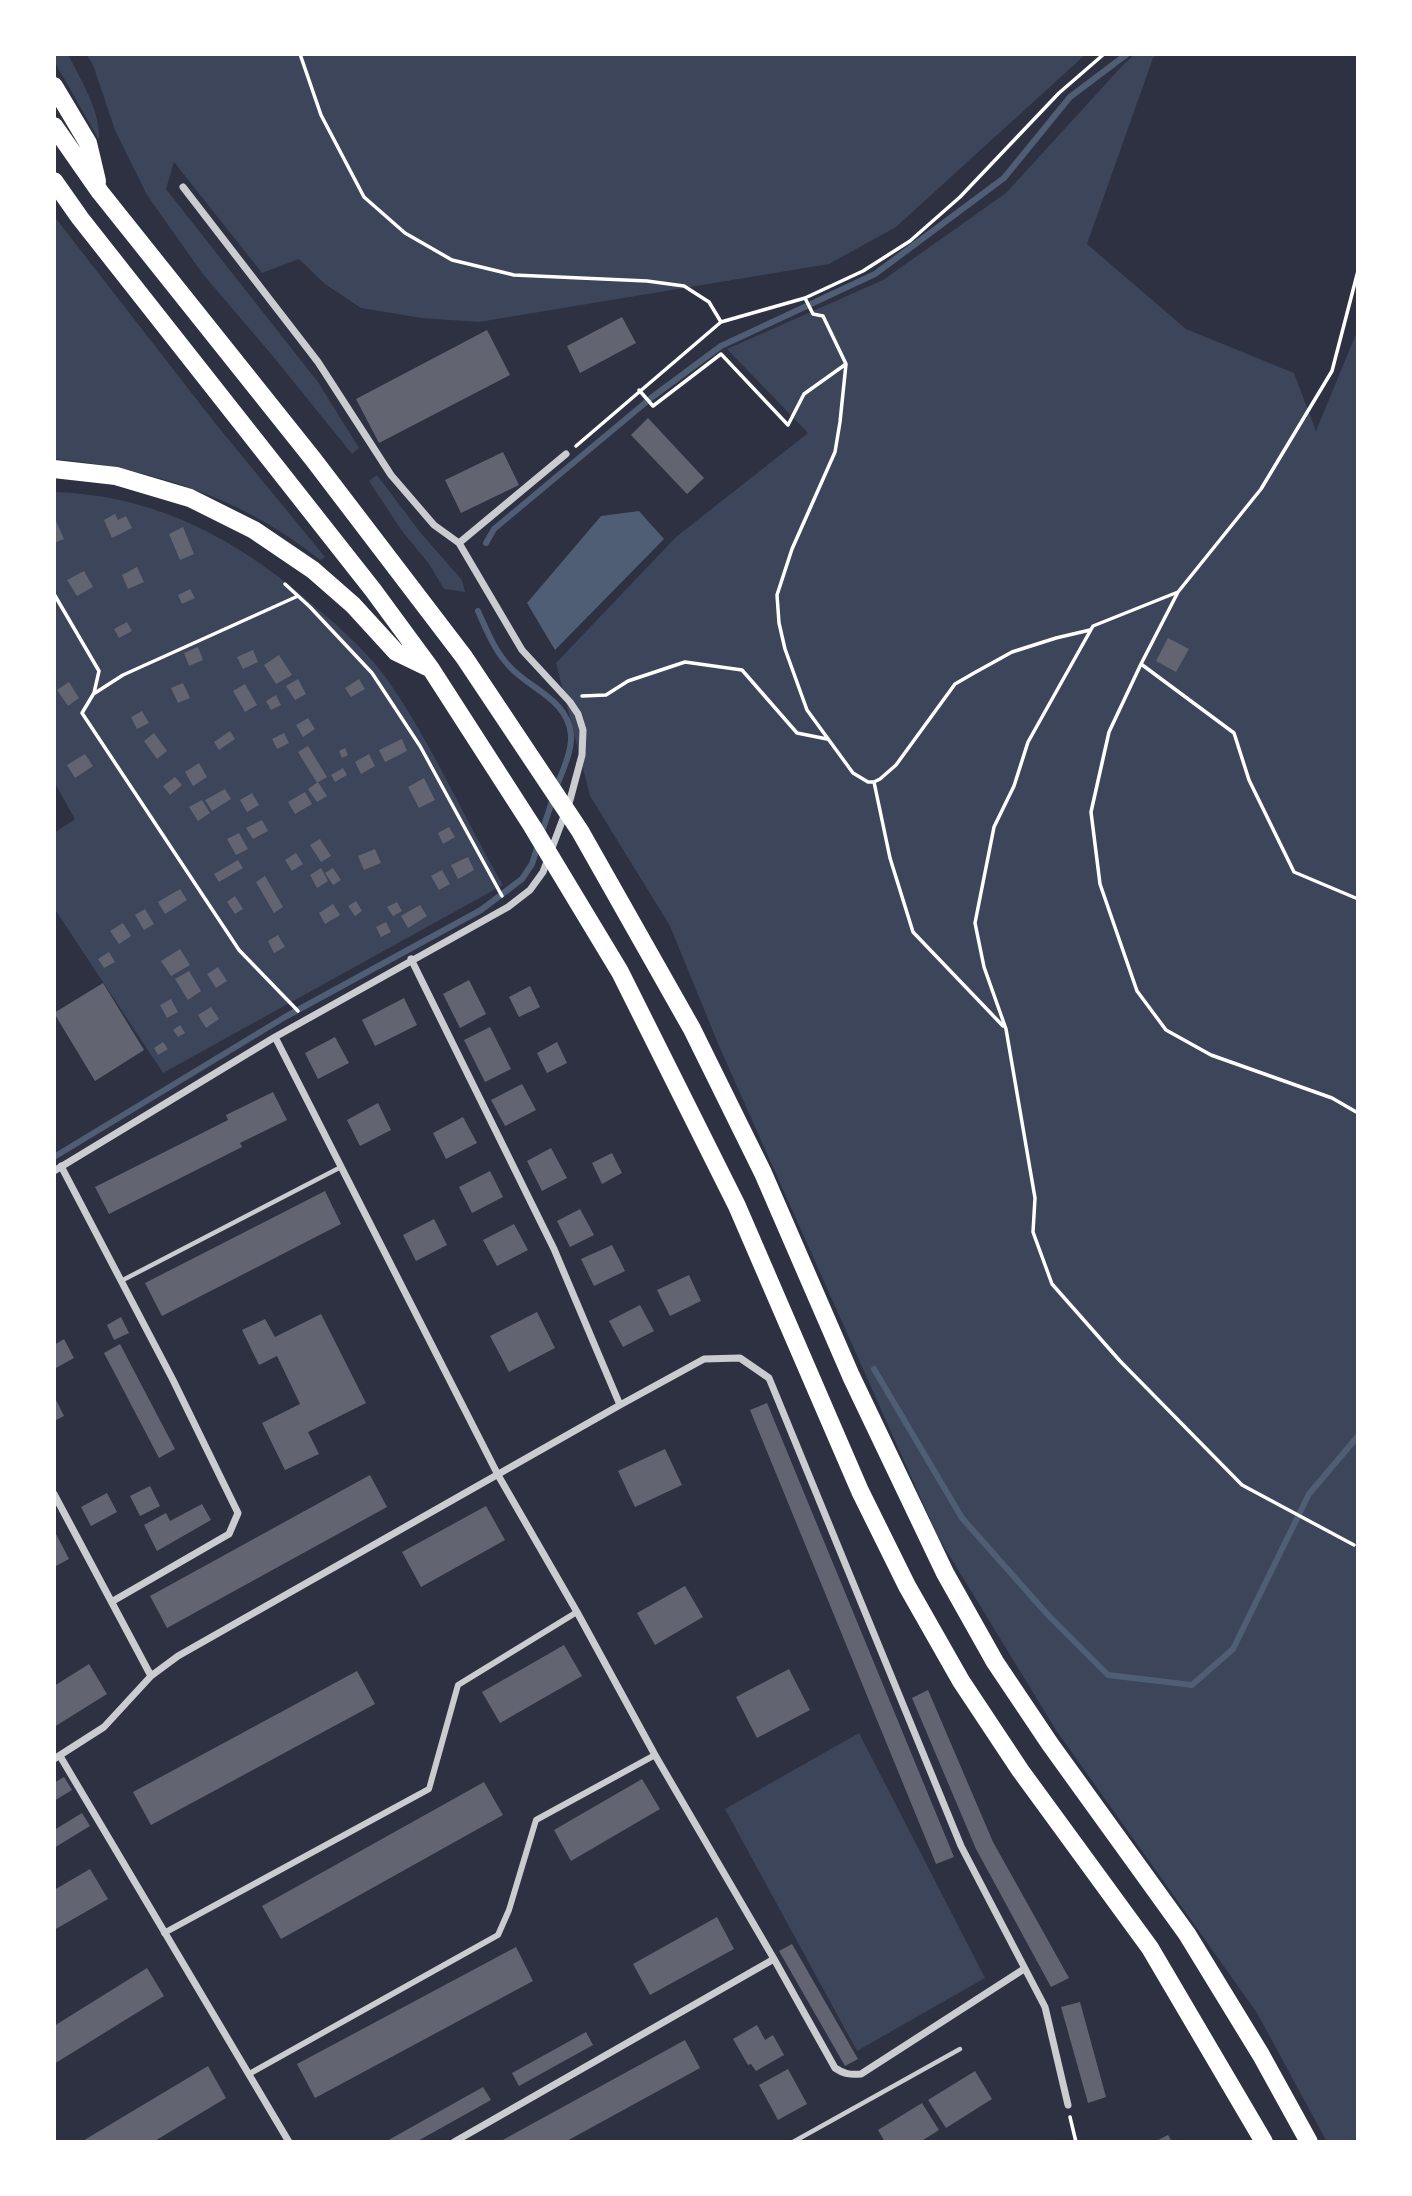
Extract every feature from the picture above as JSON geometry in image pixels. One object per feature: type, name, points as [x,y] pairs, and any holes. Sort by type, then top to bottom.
[{"type":"highway","points":[[54,86],[88,143],[100,192]]},
{"type":"highway","points":[[54,126],[100,192],[313,458],[464,657],[580,831],[692,1029],[764,1174],[850,1376],[945,1573],[1009,1683],[1187,1934],[1261,2055],[1308,2142]]},
{"type":"highway","points":[[54,181],[89,229],[318,517],[432,669],[532,826],[620,972],[737,1206],[860,1491],[907,1586],[961,1681],[1020,1770],[1150,1948],[1264,2142]]},
{"type":"highway","points":[[54,469],[116,476],[190,498],[254,530],[313,570],[353,605],[396,652],[432,669]]},
{"type":"street","points":[[113,1601],[229,1534],[237,1513],[173,1380],[58,1168],[275,1037],[508,907],[537,883],[570,800],[582,754],[583,730],[578,714],[522,650],[459,543],[434,525],[391,475],[318,362],[183,187]]},
{"type":"street","points":[[459,543],[566,454]]},
{"type":"street","points":[[411,959],[554,1249],[620,1405]]},
{"type":"street","points":[[275,1037],[498,1475],[835,2068],[843,2073],[861,2074],[1024,1969]]},
{"type":"street","points":[[289,2142],[57,1757],[104,1727],[151,1676],[178,1656],[704,1359],[740,1358],[769,1378],[961,1846],[1045,2007],[1068,2105]]},
{"type":"street","points":[[54,1494],[151,1676]]},
{"type":"street","points":[[164,1933],[429,1789],[458,1685],[577,1612]]},
{"type":"street","points":[[249,2074],[498,1935],[509,1910],[536,1820],[655,1755]]},
{"type":"street","points":[[454,2142],[774,1959]]},
{"type":"lane","points":[[121,1281],[341,1167]]},
{"type":"lane","points":[[793,2142],[960,2049]]},
{"type":"path","points":[[300,54],[321,115],[364,197],[405,233],[452,260],[514,275],[647,281],[684,286],[709,302],[721,322]]},
{"type":"path","points":[[566,454],[721,322],[805,298],[863,271],[910,241],[960,197],[1059,93],[1104,54]]},
{"type":"path","points":[[1358,271],[1332,371],[1261,489],[1178,592],[1109,732],[1091,812],[1100,884],[1137,991],[1166,1030],[1211,1055],[1332,1098],[1358,1113]]},
{"type":"path","points":[[805,298],[813,314],[823,316],[846,364],[835,452],[792,549],[777,595],[779,623],[807,710],[853,773],[867,782],[874,782],[896,765],[955,684],[1012,652],[1090,630]]},
{"type":"path","points":[[639,390],[653,406],[721,354],[788,425],[804,394],[846,364]]},
{"type":"path","points":[[285,584],[372,673],[420,746],[497,886]]},
{"type":"path","points":[[1178,592],[1093,626],[1028,742],[1014,786],[994,827],[975,923],[984,967],[1006,1029],[1015,1088],[1027,1139],[1035,1198],[1032,1232],[1052,1284],[1120,1361],[1242,1485],[1354,1545]]},
{"type":"path","points":[[54,594],[99,671],[94,694],[82,713],[239,950],[290,1005]]},
{"type":"path","points":[[94,694],[123,675],[298,596]]},
{"type":"path","points":[[570,702],[583,696],[606,695],[628,681],[685,662],[742,670],[797,733],[827,739]]},
{"type":"path","points":[[1141,664],[1234,733],[1249,780],[1294,872],[1358,900]]},
{"type":"path","points":[[874,782],[890,858],[913,932],[1006,1029]]},
{"type":"path","points":[[1068,2105],[1076,2142]]},
{"type":"shaded area","points":[[54,54],[68,54],[97,118],[99,140],[54,61]]},
{"type":"shaded area","points":[[86,54],[1086,54],[896,227],[829,264],[479,322],[421,318],[361,308],[325,284],[299,259],[262,273],[174,162],[166,189],[318,382],[359,448],[352,454],[202,273],[147,195],[115,130],[93,65]]},
{"type":"shaded area","points":[[1135,54],[1158,54],[1153,58],[1087,244],[1186,329],[1294,373],[1316,431],[1358,329],[1358,2142],[1327,2142],[1257,2013],[1056,1730],[938,1537],[719,1046],[670,926],[590,796],[556,663],[676,537],[808,433],[727,349],[883,280],[1006,193]]},
{"type":"shaded area","points":[[54,216],[215,423],[325,557],[320,560],[291,538],[260,520],[195,490],[126,470],[54,459]]},
{"type":"shaded area","points":[[377,475],[420,532],[462,580],[465,592],[444,589],[369,481]]},
{"type":"shaded area","points":[[54,492],[129,502],[197,527],[260,563],[328,618],[374,662],[405,706],[503,885],[163,1073],[54,908],[54,833],[75,819],[54,782]]},
{"type":"shaded area","points":[[639,511],[664,539],[555,650],[527,603],[601,516]]},
{"type":"shaded area","points":[[859,1733],[985,1978],[857,2051],[725,1809]]},
{"type":"building","points":[[622,317],[636,343],[580,373],[567,346]]},
{"type":"building","points":[[487,330],[510,375],[379,443],[356,399]]},
{"type":"building","points":[[648,418],[704,478],[687,494],[631,435]]},
{"type":"building","points":[[503,452],[519,485],[461,513],[445,480]]},
{"type":"building","points":[[115,514],[118,520],[126,516],[132,528],[112,538],[104,520]]},
{"type":"building","points":[[56,521],[64,539],[54,543],[54,522]]},
{"type":"building","points":[[183,527],[194,554],[180,560],[169,534]]},
{"type":"building","points":[[137,567],[144,582],[128,589],[122,575]]},
{"type":"building","points":[[84,571],[93,587],[77,596],[67,580]]},
{"type":"building","points":[[190,589],[195,598],[182,604],[178,595]]},
{"type":"building","points":[[127,622],[132,631],[119,638],[114,629]]},
{"type":"building","points":[[1168,638],[1189,649],[1176,672],[1156,661]]},
{"type":"building","points":[[198,647],[203,660],[189,666],[184,653]]},
{"type":"building","points":[[253,650],[258,662],[243,669],[237,657]]},
{"type":"building","points":[[279,655],[292,675],[276,684],[264,665]]},
{"type":"building","points":[[298,679],[306,694],[295,700],[286,686]]},
{"type":"building","points":[[359,679],[365,689],[351,697],[345,688]]},
{"type":"building","points":[[69,682],[79,698],[68,706],[57,690]]},
{"type":"building","points":[[183,683],[190,698],[178,703],[171,688]]},
{"type":"building","points":[[245,684],[257,705],[245,712],[233,691]]},
{"type":"building","points":[[276,695],[281,705],[271,710],[266,701]]},
{"type":"building","points":[[142,711],[149,723],[137,729],[131,717]]},
{"type":"building","points":[[308,718],[315,729],[303,737],[296,725]]},
{"type":"building","points":[[230,731],[235,739],[219,750],[214,742]]},
{"type":"building","points":[[154,733],[167,751],[157,759],[144,741]]},
{"type":"building","points":[[284,733],[289,743],[277,749],[272,739]]},
{"type":"building","points":[[402,739],[407,751],[385,762],[379,750]]},
{"type":"building","points":[[308,746],[327,777],[317,783],[298,752]]},
{"type":"building","points":[[345,748],[348,755],[342,758],[339,751]]},
{"type":"building","points":[[85,754],[93,766],[75,778],[67,765]]},
{"type":"building","points":[[369,754],[375,766],[361,774],[355,762]]},
{"type":"building","points":[[199,763],[207,777],[193,786],[185,772]]},
{"type":"building","points":[[343,768],[347,775],[335,782],[331,775]]},
{"type":"building","points":[[175,777],[182,785],[170,795],[163,786]]},
{"type":"building","points":[[424,778],[435,800],[419,808],[408,787]]},
{"type":"building","points":[[318,782],[327,796],[317,802],[308,789]]},
{"type":"building","points":[[225,789],[231,799],[212,811],[205,800]]},
{"type":"building","points":[[305,792],[312,804],[295,814],[288,802]]},
{"type":"building","points":[[252,793],[259,805],[247,812],[240,800]]},
{"type":"building","points":[[202,800],[210,813],[198,821],[189,807]]},
{"type":"building","points":[[262,820],[268,831],[253,839],[246,828]]},
{"type":"building","points":[[449,827],[455,837],[443,844],[438,833]]},
{"type":"building","points":[[239,833],[248,849],[236,855],[227,839]]},
{"type":"building","points":[[320,839],[331,856],[321,862],[310,845]]},
{"type":"building","points":[[375,849],[381,863],[364,870],[358,856]]},
{"type":"building","points":[[296,853],[303,864],[292,871],[285,860]]},
{"type":"building","points":[[468,857],[474,870],[458,879],[451,865]]},
{"type":"building","points":[[238,860],[243,868],[219,882],[214,874]]},
{"type":"building","points":[[321,868],[328,881],[317,888],[310,875]]},
{"type":"building","points":[[333,868],[341,880],[333,885],[325,873]]},
{"type":"building","points":[[442,870],[450,884],[439,890],[431,876]]},
{"type":"building","points":[[265,876],[283,907],[274,913],[256,882]]},
{"type":"building","points":[[180,889],[187,900],[165,914],[158,902]]},
{"type":"building","points":[[235,896],[243,909],[235,914],[227,902]]},
{"type":"building","points":[[356,901],[362,911],[355,916],[348,906]]},
{"type":"building","points":[[397,902],[402,911],[393,916],[387,907]]},
{"type":"building","points":[[333,904],[340,915],[325,924],[319,913]]},
{"type":"building","points":[[420,905],[427,916],[408,928],[401,916]]},
{"type":"building","points":[[145,909],[154,924],[144,930],[135,915]]},
{"type":"building","points":[[386,922],[391,932],[381,937],[376,927]]},
{"type":"building","points":[[123,923],[131,936],[119,944],[110,931]]},
{"type":"building","points":[[278,935],[285,947],[274,953],[268,941]]},
{"type":"building","points":[[180,949],[190,965],[171,976],[161,961]]},
{"type":"building","points":[[109,952],[115,962],[104,968],[98,959]]},
{"type":"building","points":[[218,967],[227,981],[216,988],[207,974]]},
{"type":"building","points":[[189,971],[201,991],[188,1000],[175,979]]},
{"type":"building","points":[[469,980],[486,1014],[460,1028],[443,994]]},
{"type":"building","points":[[103,983],[144,1050],[95,1081],[54,1013]]},
{"type":"building","points":[[530,986],[540,1007],[519,1017],[509,997]]},
{"type":"building","points":[[404,998],[417,1025],[375,1046],[362,1020]]},
{"type":"building","points":[[171,999],[178,1012],[167,1018],[160,1005]]},
{"type":"building","points":[[211,1007],[219,1019],[206,1028],[198,1015]]},
{"type":"building","points":[[180,1025],[185,1033],[178,1037],[173,1030]]},
{"type":"building","points":[[490,1027],[511,1069],[485,1082],[464,1040]]},
{"type":"building","points":[[335,1037],[349,1063],[318,1079],[305,1053]]},
{"type":"building","points":[[163,1042],[168,1049],[158,1055],[154,1048]]},
{"type":"building","points":[[557,1042],[567,1063],[547,1073],[537,1053]]},
{"type":"building","points":[[522,1084],[536,1110],[505,1126],[491,1100]]},
{"type":"building","points":[[273,1092],[287,1120],[240,1143],[242,1147],[109,1214],[95,1187],[228,1120],[226,1115]]},
{"type":"building","points":[[378,1103],[391,1130],[360,1146],[347,1120]]},
{"type":"building","points":[[463,1117],[477,1143],[446,1159],[433,1133]]},
{"type":"building","points":[[551,1148],[567,1178],[542,1191],[527,1161]]},
{"type":"building","points":[[612,1153],[622,1173],[602,1184],[592,1163]]},
{"type":"building","points":[[490,1171],[503,1197],[472,1213],[459,1187]]},
{"type":"building","points":[[325,1191],[341,1224],[162,1316],[145,1283]]},
{"type":"building","points":[[580,1209],[594,1235],[570,1247],[557,1221]]},
{"type":"building","points":[[434,1219],[447,1245],[416,1261],[403,1235]]},
{"type":"building","points":[[514,1224],[528,1250],[497,1266],[483,1240]]},
{"type":"building","points":[[612,1245],[625,1271],[594,1286],[581,1259]]},
{"type":"building","points":[[689,1275],[701,1301],[670,1316],[657,1290]]},
{"type":"building","points":[[640,1305],[654,1331],[623,1347],[609,1321]]},
{"type":"building","points":[[537,1312],[555,1348],[509,1372],[490,1336]]},
{"type":"building","points":[[321,1314],[366,1403],[308,1432],[319,1454],[285,1470],[262,1423],[300,1404],[277,1356],[259,1365],[242,1330],[265,1319],[275,1337]]},
{"type":"building","points":[[121,1317],[129,1333],[114,1340],[107,1325]]},
{"type":"building","points":[[64,1339],[74,1358],[54,1369],[54,1345]]},
{"type":"building","points":[[120,1344],[175,1449],[159,1458],[104,1353]]},
{"type":"building","points":[[54,1396],[64,1416],[54,1421]]},
{"type":"building","points":[[767,1403],[954,1857],[936,1864],[750,1410]]},
{"type":"building","points":[[665,1449],[682,1485],[635,1507],[618,1471]]},
{"type":"building","points":[[370,1475],[387,1507],[167,1628],[150,1596]]},
{"type":"building","points":[[150,1486],[160,1506],[140,1516],[130,1496]]},
{"type":"building","points":[[107,1493],[117,1512],[91,1526],[81,1507]]},
{"type":"building","points":[[202,1504],[211,1520],[157,1551],[144,1525],[166,1513],[170,1521]]},
{"type":"building","points":[[486,1506],[505,1540],[421,1587],[402,1552]]},
{"type":"building","points":[[54,1530],[69,1559],[54,1567]]},
{"type":"building","points":[[685,1586],[703,1617],[655,1645],[637,1613]]},
{"type":"building","points":[[564,1645],[582,1676],[500,1723],[482,1692]]},
{"type":"building","points":[[89,1664],[107,1694],[54,1727],[54,1686]]},
{"type":"building","points":[[789,1669],[810,1710],[757,1738],[736,1697]]},
{"type":"building","points":[[357,1671],[375,1704],[151,1825],[133,1792]]},
{"type":"building","points":[[928,1690],[993,1842],[1069,1978],[1051,1987],[976,1849],[912,1698]]},
{"type":"building","points":[[64,1777],[72,1790],[54,1801],[54,1783]]},
{"type":"building","points":[[642,1779],[660,1809],[571,1861],[554,1830]]},
{"type":"building","points":[[484,1782],[503,1815],[281,1939],[262,1906]]},
{"type":"building","points":[[82,1813],[90,1826],[54,1848],[54,1830]]},
{"type":"building","points":[[90,1869],[108,1899],[54,1930],[54,1890]]},
{"type":"building","points":[[717,1917],[734,1949],[650,1995],[633,1964]]},
{"type":"building","points":[[792,1944],[858,2059],[845,2066],[779,1951]]},
{"type":"building","points":[[516,1947],[533,1981],[315,2098],[297,2064]]},
{"type":"building","points":[[147,1968],[164,1996],[54,2064],[54,2026]]},
{"type":"building","points":[[1080,2002],[1106,2097],[1088,2103],[1061,2007]]},
{"type":"building","points":[[757,2025],[765,2040],[773,2035],[784,2055],[756,2071],[751,2064],[748,2065],[733,2039]]},
{"type":"building","points":[[586,2032],[593,2045],[519,2086],[512,2073]]},
{"type":"building","points":[[685,2040],[700,2068],[565,2142],[499,2142]]},
{"type":"building","points":[[208,2066],[226,2098],[153,2142],[81,2142]]},
{"type":"building","points":[[788,2069],[807,2104],[778,2120],[759,2085]]},
{"type":"building","points":[[975,2071],[992,2099],[946,2128],[928,2100]]},
{"type":"building","points":[[483,2087],[491,2100],[416,2142],[385,2142]]},
{"type":"building","points":[[922,2103],[939,2130],[920,2142],[885,2142],[878,2130]]},
{"type":"building","points":[[1168,2135],[1172,2142],[1154,2142]]},
{"type":"waterway","points":[[486,543],[494,529],[651,398],[721,346],[875,274],[1004,178],[1070,97],[1127,54]]},
{"type":"waterway","points":[[478,611],[505,662],[556,704],[568,723],[570,748],[556,788]]},
{"type":"waterway","points":[[541,835],[553,798]]},
{"type":"waterway","points":[[54,1157],[285,1017],[481,910],[522,879],[532,864],[538,845]]},
{"type":"waterway","points":[[874,1369],[962,1518],[1048,1615],[1108,1675],[1192,1685],[1233,1649],[1309,1494],[1358,1436]]}]
